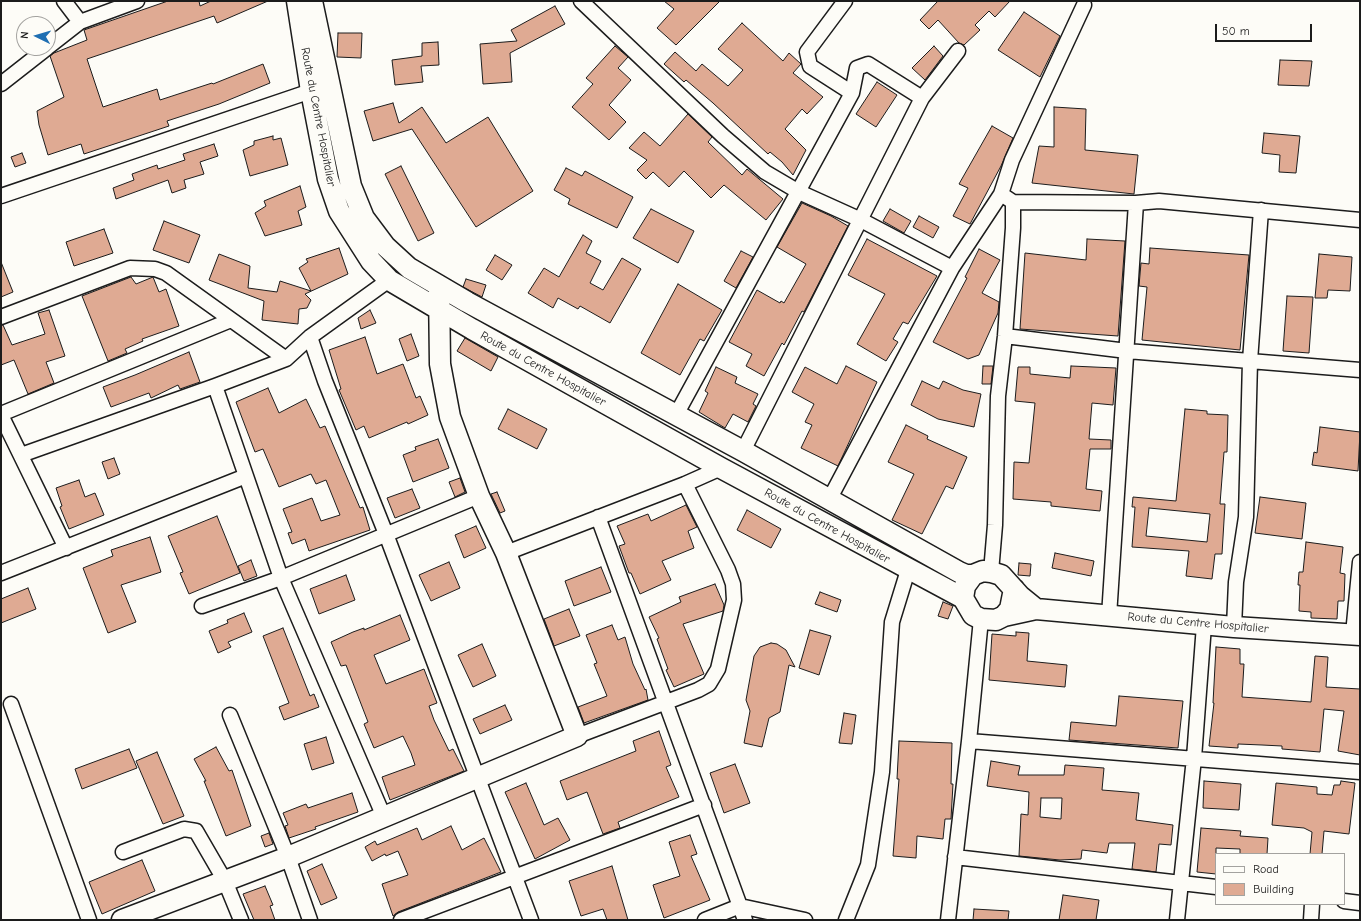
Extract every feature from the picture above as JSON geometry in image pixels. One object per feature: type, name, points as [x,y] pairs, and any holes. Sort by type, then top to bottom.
[{"type":"street","points":[[64,1],[80,22]]},
{"type":"street","points":[[56,41],[80,22],[137,1]]},
{"type":"street","name":"Route du Centre Hospitalier","points":[[297,1],[311,91],[328,179],[339,211],[371,261],[388,280],[438,310],[721,468],[908,570],[963,598]]},
{"type":"street","name":"Route du Centre Hospitalier","points":[[312,1],[350,186],[364,218],[385,246],[409,268],[467,302],[743,451],[959,572],[966,575],[982,574]]},
{"type":"street","points":[[581,1],[723,136],[765,172],[799,192],[861,220],[952,268]]},
{"type":"street","points":[[845,1],[807,52],[810,66],[852,93]]},
{"type":"street","points":[[829,500],[952,268],[1001,194],[1012,160],[1084,4]]},
{"type":"street","points":[[743,451],[922,98],[958,51]]},
{"type":"street","points":[[1,84],[37,56]]},
{"type":"street","points":[[676,415],[852,93],[857,68],[868,64],[922,98]]},
{"type":"street","points":[[1,196],[311,91]]},
{"type":"street","points":[[1001,194],[1013,202],[1136,203],[1159,201],[1360,220]]},
{"type":"street","points":[[982,574],[995,525],[998,396],[1005,336],[1013,202]]},
{"type":"street","points":[[1109,616],[1136,203]]},
{"type":"street","points":[[1234,627],[1236,582],[1246,517],[1250,361],[1261,210]]},
{"type":"street","points":[[1,317],[130,268],[155,269],[166,274],[286,359]]},
{"type":"street","points":[[21,455],[215,386],[286,359],[310,337],[388,280]]},
{"type":"street","points":[[439,286],[438,310],[440,364],[450,417],[479,496],[506,553],[576,736]]},
{"type":"street","points":[[66,548],[1,415],[232,320]]},
{"type":"street","points":[[1005,336],[1127,351],[1360,370]]},
{"type":"street","points":[[310,337],[325,381],[386,534],[531,920]]},
{"type":"street","points":[[215,386],[281,578],[384,817]]},
{"type":"street","points":[[506,553],[685,484],[721,468]]},
{"type":"street","points":[[1,573],[246,476]]},
{"type":"street","points":[[122,920],[288,857],[478,779],[576,736],[698,690],[709,684],[718,669],[734,600],[733,584],[728,570],[685,484]]},
{"type":"street","points":[[202,606],[281,578],[479,496]]},
{"type":"street","points":[[598,517],[745,920]]},
{"type":"street","points":[[1356,635],[1360,562]]},
{"type":"street","points":[[846,920],[868,865],[882,772],[892,622],[908,570]]},
{"type":"street","points":[[1014,589],[1012,602],[1004,616],[996,620],[981,619],[973,615],[963,598],[965,586],[982,574],[1001,575],[1036,609]]},
{"type":"street","name":"Route du Centre Hospitalier","points":[[1004,616],[1036,609],[1204,625],[1356,635]]},
{"type":"street","points":[[948,920],[969,741],[981,619]]},
{"type":"street","points":[[1177,920],[1194,758],[1204,625]]},
{"type":"street","points":[[11,704],[89,920]]},
{"type":"street","points":[[230,715],[288,857],[310,920]]},
{"type":"street","points":[[969,741],[1360,772]]},
{"type":"street","points":[[403,920],[704,805]]},
{"type":"street","points":[[123,852],[184,829],[196,831],[225,881],[241,920]]},
{"type":"street","points":[[955,857],[1215,887]]},
{"type":"street","points":[[1345,902],[1360,903]]},
{"type":"street","points":[[1310,920],[1312,905]]},
{"type":"street","points":[[705,920],[740,906],[805,920]]},
{"type":"building","points":[[168,1],[199,1],[200,6],[211,1],[268,1],[217,23],[214,16],[87,59],[103,107],[157,89],[160,100],[212,83],[213,84],[263,64],[270,83],[219,104],[167,121],[169,126],[84,154],[81,144],[48,155],[39,125],[37,111],[64,97],[50,56],[56,56],[56,52],[87,40],[84,30]]},
{"type":"building","points":[[664,1],[720,1],[676,45],[657,28],[674,9]]},
{"type":"building","points":[[938,1],[1010,1],[995,17],[989,11],[975,25],[980,30],[964,45],[959,43],[938,20],[929,29],[920,20]]},
{"type":"building","points":[[555,6],[565,24],[510,53],[512,82],[483,84],[480,44],[517,41],[511,30]]},
{"type":"building","points":[[1024,12],[1060,36],[1040,77],[998,50]]},
{"type":"building","points":[[742,23],[783,61],[789,53],[801,64],[793,73],[823,97],[807,114],[802,109],[785,129],[806,150],[793,175],[782,162],[770,152],[768,154],[713,103],[686,80],[684,82],[664,64],[675,52],[696,71],[702,64],[728,86],[743,70],[718,49]]},
{"type":"building","points":[[338,33],[362,33],[361,58],[337,57]]},
{"type":"building","points":[[438,42],[439,65],[421,66],[423,82],[395,85],[392,60],[422,56],[422,43]]},
{"type":"building","points":[[615,46],[628,57],[618,68],[631,80],[609,105],[626,122],[609,140],[572,107],[593,84],[586,78]]},
{"type":"building","points":[[934,46],[943,56],[925,80],[912,68]]},
{"type":"building","points":[[1280,60],[1312,61],[1309,86],[1278,85]]},
{"type":"building","points":[[877,82],[897,95],[876,127],[856,114]]},
{"type":"building","points":[[393,103],[399,123],[422,107],[446,143],[488,117],[533,191],[476,227],[412,129],[373,141],[364,111]]},
{"type":"building","points":[[1054,107],[1086,109],[1085,150],[1138,155],[1134,194],[1032,183],[1039,146],[1054,147]]},
{"type":"building","points":[[688,114],[712,137],[708,142],[742,175],[747,169],[783,199],[766,220],[724,185],[711,198],[684,171],[669,187],[653,172],[646,179],[637,170],[647,160],[629,148],[644,132],[660,146]]},
{"type":"building","points":[[992,126],[1013,138],[1001,166],[970,224],[953,216],[968,188],[959,184]]},
{"type":"building","points":[[1264,133],[1300,136],[1296,173],[1279,172],[1280,155],[1262,153]]},
{"type":"building","points":[[273,136],[273,140],[281,138],[288,165],[250,176],[243,150],[254,145],[254,141]]},
{"type":"building","points":[[214,144],[218,156],[200,162],[204,174],[184,180],[186,188],[172,193],[168,180],[116,199],[113,188],[134,180],[132,174],[157,165],[158,169],[185,160],[183,154]]},
{"type":"building","points":[[22,153],[26,163],[15,167],[11,157]]},
{"type":"building","points":[[401,166],[434,233],[418,241],[385,174]]},
{"type":"building","points":[[566,168],[582,176],[585,171],[633,197],[617,228],[568,204],[570,199],[554,190]]},
{"type":"building","points":[[300,186],[306,207],[298,211],[302,225],[265,236],[255,213],[266,206],[264,201]]},
{"type":"building","points":[[802,203],[831,216],[848,226],[804,312],[802,311],[784,345],[782,343],[764,376],[746,366],[752,354],[729,342],[757,290],[780,303],[781,301],[784,303],[806,264],[777,247]]},
{"type":"building","points":[[651,209],[694,231],[678,263],[633,238]]},
{"type":"building","points":[[890,209],[911,221],[904,233],[883,221]]},
{"type":"building","points":[[919,216],[939,227],[933,238],[913,227]]},
{"type":"building","points":[[164,221],[200,235],[189,263],[153,250]]},
{"type":"building","points":[[104,229],[113,253],[74,266],[66,242]]},
{"type":"building","points":[[583,235],[592,241],[586,253],[601,261],[590,283],[603,290],[622,258],[641,269],[610,323],[580,306],[578,309],[558,298],[553,308],[528,293],[544,268],[559,277]]},
{"type":"building","points":[[867,239],[937,276],[908,324],[903,322],[893,339],[898,342],[886,361],[857,344],[885,294],[848,275]]},
{"type":"building","points":[[1087,239],[1125,241],[1118,336],[1020,329],[1025,253],[1086,260]]},
{"type":"building","points":[[339,248],[348,274],[305,294],[311,300],[307,308],[299,309],[298,324],[262,320],[264,301],[209,280],[219,254],[250,266],[248,288],[277,292],[280,281],[311,291],[299,268],[308,262],[306,259]]},
{"type":"building","points":[[1150,248],[1249,255],[1240,350],[1142,340],[1147,287],[1139,286],[1141,263],[1149,264]]},
{"type":"building","points":[[979,249],[1000,260],[982,293],[999,302],[998,313],[979,355],[968,359],[933,342],[967,278],[965,277]]},
{"type":"building","points":[[741,251],[753,257],[736,288],[724,281]]},
{"type":"building","points":[[1319,254],[1352,257],[1350,291],[1328,290],[1327,298],[1315,298]]},
{"type":"building","points":[[495,255],[512,265],[502,280],[486,270]]},
{"type":"building","points":[[1,262],[13,292],[1,297]]},
{"type":"building","points":[[131,277],[136,284],[153,277],[159,292],[166,289],[179,326],[142,339],[143,341],[125,349],[127,353],[108,361],[82,296]]},
{"type":"building","points":[[466,279],[486,285],[482,297],[463,287]]},
{"type":"building","points":[[678,284],[722,310],[704,341],[700,339],[680,375],[641,353]]},
{"type":"building","points":[[1287,296],[1313,297],[1309,353],[1283,351]]},
{"type":"building","points":[[49,310],[65,356],[46,362],[54,383],[28,394],[14,360],[1,365],[1,325],[3,325],[12,345],[45,334],[38,313]]},
{"type":"building","points":[[370,310],[376,323],[361,329],[358,318]]},
{"type":"building","points":[[411,334],[419,356],[407,361],[399,339]]},
{"type":"building","points":[[365,337],[377,374],[403,364],[416,398],[420,396],[428,415],[369,438],[364,426],[356,430],[339,390],[341,389],[329,350]]},
{"type":"building","points":[[465,338],[498,357],[491,371],[457,351]]},
{"type":"building","points":[[189,352],[200,382],[180,389],[178,385],[151,398],[149,393],[111,407],[103,387]]},
{"type":"building","points":[[846,366],[877,382],[838,466],[801,448],[812,425],[805,422],[814,404],[792,392],[805,367],[837,384]]},
{"type":"building","points":[[983,366],[993,366],[991,384],[982,384]]},
{"type":"building","points":[[1071,366],[1116,368],[1113,405],[1092,403],[1089,439],[1111,440],[1111,449],[1090,449],[1086,489],[1102,491],[1100,511],[1051,506],[1051,502],[1013,499],[1014,462],[1029,463],[1035,403],[1015,401],[1018,367],[1030,367],[1030,374],[1070,378]]},
{"type":"building","points":[[716,367],[737,377],[735,383],[758,394],[753,404],[756,406],[748,422],[733,414],[725,428],[699,412],[708,393],[705,391]]},
{"type":"building","points":[[922,381],[939,389],[943,381],[963,390],[981,394],[974,427],[938,419],[911,405]]},
{"type":"building","points":[[268,388],[279,413],[306,399],[320,428],[325,426],[360,508],[363,507],[370,530],[309,551],[305,539],[292,544],[288,533],[292,532],[283,509],[312,498],[321,521],[340,515],[326,480],[316,484],[311,474],[279,487],[263,449],[255,452],[236,402]]},
{"type":"building","points":[[508,409],[547,429],[537,449],[498,429]]},
{"type":"building","points":[[1185,409],[1207,411],[1207,414],[1228,415],[1227,452],[1224,452],[1220,504],[1225,504],[1222,554],[1215,554],[1212,579],[1186,576],[1189,551],[1132,547],[1135,507],[1132,507],[1133,497],[1176,501]],"holes":[[[1149,508],[1210,514],[1207,542],[1146,536]]]},
{"type":"building","points":[[906,425],[928,436],[927,439],[967,457],[953,489],[946,486],[922,534],[892,520],[914,474],[888,462]]},
{"type":"building","points":[[1320,427],[1360,432],[1358,471],[1312,465],[1314,452],[1317,453]]},
{"type":"building","points":[[438,439],[449,468],[413,482],[403,455],[416,450],[415,447]]},
{"type":"building","points":[[114,458],[120,474],[108,479],[102,462]]},
{"type":"building","points":[[460,478],[465,492],[455,497],[449,482]]},
{"type":"building","points":[[79,480],[85,497],[95,493],[104,515],[69,529],[60,507],[62,506],[56,488]]},
{"type":"building","points":[[412,489],[420,508],[395,518],[387,498]]},
{"type":"building","points":[[497,492],[505,511],[500,513],[491,494]]},
{"type":"building","points":[[1260,497],[1306,503],[1302,539],[1255,533]]},
{"type":"building","points":[[686,505],[697,527],[688,531],[694,548],[662,561],[671,580],[640,594],[631,573],[629,573],[619,546],[625,544],[617,526],[648,514],[651,521]]},
{"type":"building","points":[[747,510],[781,529],[771,548],[737,530]]},
{"type":"building","points":[[217,516],[240,573],[189,594],[180,573],[183,572],[168,536]]},
{"type":"building","points":[[476,526],[486,548],[464,558],[455,535]]},
{"type":"building","points":[[150,537],[161,572],[121,585],[136,622],[108,633],[83,568],[113,556],[111,550]]},
{"type":"building","points":[[1306,542],[1343,547],[1340,573],[1345,574],[1344,601],[1338,601],[1337,619],[1311,618],[1311,612],[1299,611],[1299,572],[1303,572]]},
{"type":"building","points":[[1055,553],[1094,561],[1091,576],[1052,568]]},
{"type":"building","points":[[251,560],[257,576],[244,581],[238,566]]},
{"type":"building","points":[[449,562],[460,588],[431,601],[419,575]]},
{"type":"building","points":[[1019,563],[1031,564],[1030,576],[1018,575]]},
{"type":"building","points":[[601,567],[611,592],[574,606],[565,581]]},
{"type":"building","points":[[346,575],[355,600],[319,614],[310,589]]},
{"type":"building","points":[[715,584],[724,605],[723,611],[683,624],[704,674],[674,687],[666,670],[668,669],[657,639],[659,638],[649,617],[681,602],[679,597]]},
{"type":"building","points":[[28,588],[36,609],[1,623],[1,599]]},
{"type":"building","points":[[820,592],[841,600],[837,612],[815,604]]},
{"type":"building","points":[[943,602],[953,606],[948,619],[938,616]]},
{"type":"building","points":[[569,609],[580,636],[554,646],[544,619]]},
{"type":"building","points":[[244,613],[252,632],[228,642],[231,647],[218,653],[209,631],[228,623],[227,620]]},
{"type":"building","points":[[400,615],[410,640],[374,655],[386,684],[424,669],[437,703],[429,706],[434,720],[449,751],[453,749],[464,771],[390,800],[382,777],[415,765],[411,753],[403,736],[374,748],[364,724],[368,722],[346,665],[341,666],[331,642],[353,632],[364,628],[364,630]]},
{"type":"building","points":[[612,625],[618,640],[625,637],[633,664],[645,690],[646,689],[648,700],[584,723],[578,707],[607,696],[594,664],[597,663],[586,635]]},
{"type":"building","points":[[283,628],[310,696],[314,694],[319,707],[284,720],[279,707],[289,703],[263,636]]},
{"type":"building","points":[[810,630],[831,636],[819,675],[799,668]]},
{"type":"building","points":[[1016,632],[1029,633],[1027,661],[1067,665],[1065,687],[989,680],[992,634],[1016,636]]},
{"type":"building","points":[[771,643],[777,644],[786,650],[795,667],[789,665],[780,712],[769,718],[762,747],[744,743],[750,711],[746,700],[754,656],[760,647]]},
{"type":"building","points":[[482,644],[496,676],[473,687],[458,655]]},
{"type":"building","points":[[1216,647],[1240,649],[1240,664],[1244,664],[1242,697],[1311,702],[1315,656],[1328,657],[1326,687],[1360,689],[1360,755],[1338,751],[1344,711],[1324,709],[1320,752],[1282,749],[1282,746],[1238,744],[1238,748],[1209,746],[1214,703]]},
{"type":"building","points":[[1119,696],[1183,701],[1178,748],[1069,740],[1071,722],[1116,726]]},
{"type":"building","points":[[505,705],[512,720],[480,734],[473,719]]},
{"type":"building","points":[[844,713],[856,715],[852,744],[839,743]]},
{"type":"building","points":[[659,731],[671,765],[666,767],[679,797],[618,822],[620,828],[603,834],[587,792],[567,800],[560,781],[636,751],[633,741]]},
{"type":"building","points":[[326,737],[334,763],[312,770],[304,744]]},
{"type":"building","points":[[899,741],[952,743],[951,784],[953,784],[951,819],[945,819],[943,839],[917,836],[916,858],[893,856],[899,779],[897,779]]},
{"type":"building","points":[[216,747],[229,771],[232,770],[251,826],[226,836],[204,781],[206,781],[194,759]]},
{"type":"building","points":[[129,749],[137,768],[82,789],[75,769]]},
{"type":"building","points":[[157,752],[184,816],[163,824],[136,761]]},
{"type":"building","points":[[991,761],[1020,766],[1018,775],[1064,775],[1065,765],[1104,768],[1102,790],[1139,793],[1136,820],[1173,825],[1171,845],[1159,844],[1156,872],[1132,869],[1135,843],[1109,843],[1107,853],[1082,850],[1081,859],[1060,860],[1019,856],[1021,814],[1028,815],[1029,792],[987,786]],"holes":[[[1041,798],[1062,798],[1061,819],[1040,817]]]},
{"type":"building","points":[[735,764],[750,803],[724,813],[710,773]]},
{"type":"building","points":[[1204,781],[1241,784],[1239,810],[1203,808]]},
{"type":"building","points":[[1341,781],[1355,783],[1349,834],[1324,831],[1322,853],[1310,853],[1312,832],[1304,828],[1272,825],[1276,783],[1317,787],[1317,794],[1332,795],[1334,785],[1340,785]]},
{"type":"building","points":[[526,783],[544,825],[558,818],[570,840],[535,859],[505,792]]},
{"type":"building","points":[[352,793],[358,812],[289,838],[285,826],[288,825],[283,813],[306,804],[308,808]]},
{"type":"building","points":[[451,826],[462,850],[484,838],[501,872],[398,912],[393,916],[382,884],[408,875],[398,851],[386,856],[385,854],[372,861],[365,847],[375,841],[377,845],[417,828],[422,840]]},
{"type":"building","points":[[1201,828],[1241,831],[1240,836],[1268,838],[1267,853],[1240,853],[1240,849],[1216,848],[1215,874],[1197,872]]},
{"type":"building","points":[[269,833],[273,844],[265,847],[261,836]]},
{"type":"building","points":[[690,835],[697,854],[691,856],[710,900],[664,918],[653,885],[680,876],[669,842]]},
{"type":"building","points":[[142,860],[155,891],[102,914],[89,882]]},
{"type":"building","points":[[322,864],[337,898],[321,905],[307,871]]},
{"type":"building","points":[[612,866],[628,920],[607,920],[603,909],[581,916],[569,881]]},
{"type":"building","points":[[265,886],[273,905],[270,906],[275,920],[254,920],[243,894]]},
{"type":"building","points":[[1063,895],[1099,900],[1096,920],[1059,920]]},
{"type":"building","points":[[974,909],[1009,911],[1008,920],[973,920]]}]
